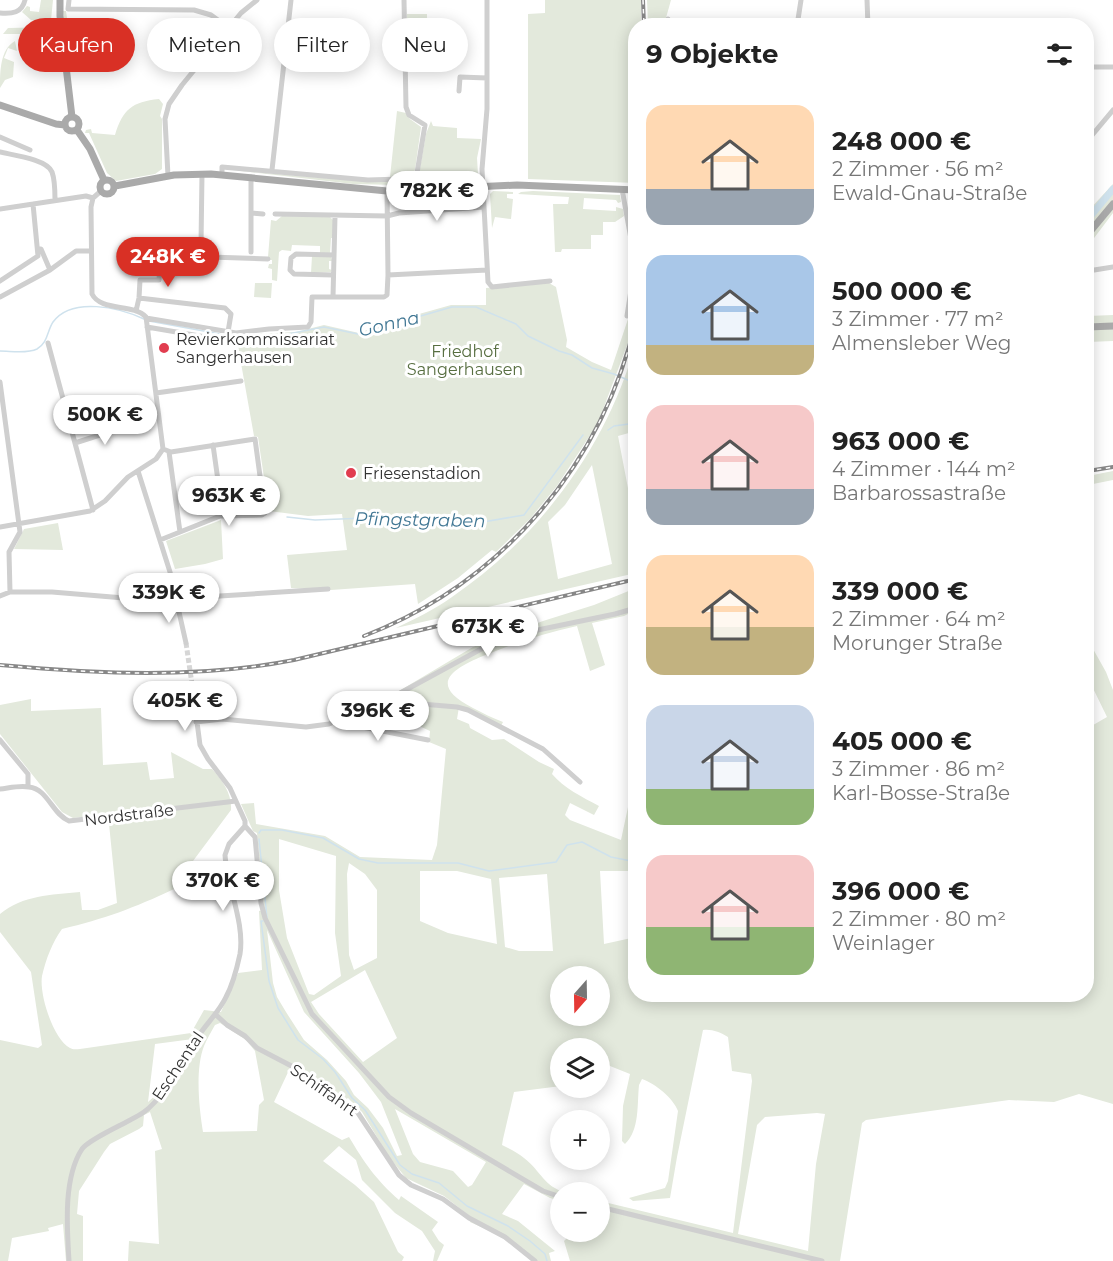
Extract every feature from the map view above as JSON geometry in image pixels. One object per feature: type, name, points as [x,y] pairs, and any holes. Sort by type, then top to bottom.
[{"type":"main road","points":[[60,0],[60,21],[72,117]]},
{"type":"main road","points":[[0,105],[56,124],[65,124]]},
{"type":"main road","points":[[65,124],[68,118],[72,117]]},
{"type":"main road","points":[[72,117],[76,118],[79,123],[77,130]]},
{"type":"main road","points":[[65,124],[70,132],[77,130]]},
{"type":"main road","points":[[77,130],[90,149],[104,180]]},
{"type":"main road","points":[[115,186],[168,176],[222,174],[387,191],[520,185],[628,189]]},
{"type":"main road","points":[[104,180],[111,180],[115,186],[110,194],[101,191],[100,184],[104,180]]},
{"type":"main road","points":[[1094,227],[1113,204]]},
{"type":"main road","points":[[1094,327],[1113,326]]},
{"type":"street","points":[[0,13],[16,12],[22,8],[25,0]]},
{"type":"street","points":[[69,0],[68,9],[194,10],[215,18]]},
{"type":"street","points":[[272,170],[291,0]]},
{"type":"street","points":[[404,0],[406,107],[409,115],[425,124],[416,179]]},
{"type":"street","points":[[487,0],[487,109],[482,164],[488,282],[492,286],[550,281]]},
{"type":"street","points":[[798,18],[801,0]]},
{"type":"street","points":[[867,0],[868,18]]},
{"type":"street","points":[[239,18],[253,1]]},
{"type":"street","points":[[1094,67],[1113,67]]},
{"type":"street","points":[[168,176],[165,119],[169,104],[193,72]]},
{"type":"street","points":[[459,91],[460,77],[487,78]]},
{"type":"street","points":[[1094,133],[1113,110]]},
{"type":"street","points":[[0,137],[30,150]]},
{"type":"street","points":[[0,152],[28,158],[48,166],[52,172],[55,200]]},
{"type":"street","points":[[222,174],[222,166],[368,180],[470,177]]},
{"type":"street","points":[[202,174],[201,244],[204,254],[268,259]]},
{"type":"street","points":[[251,177],[251,252]]},
{"type":"street","points":[[622,189],[628,222]]},
{"type":"street","points":[[0,527],[93,510],[128,477],[156,459],[163,449],[147,322],[143,314],[93,298],[91,290],[90,207],[93,198],[101,191]]},
{"type":"street","points":[[147,322],[238,333],[269,328],[308,327],[311,321],[312,297],[384,297],[387,295],[388,275],[387,191]]},
{"type":"street","points":[[2,208],[86,196],[93,198]]},
{"type":"street","points":[[0,281],[38,256],[33,204]]},
{"type":"street","points":[[275,214],[387,216],[399,213],[484,207]]},
{"type":"street","points":[[252,213],[263,213]]},
{"type":"street","points":[[333,297],[335,216]]},
{"type":"street","points":[[38,249],[41,249],[50,270]]},
{"type":"street","points":[[0,297],[50,270],[76,251],[91,250]]},
{"type":"street","points":[[333,275],[294,274],[290,270],[293,255],[334,255]]},
{"type":"street","points":[[135,311],[141,279],[159,280],[160,262]]},
{"type":"street","points":[[1094,270],[1113,267]]},
{"type":"street","points":[[388,275],[488,270]]},
{"type":"street","points":[[139,298],[225,308],[231,314],[228,332]]},
{"type":"street","points":[[627,316],[628,310]]},
{"type":"street","points":[[147,322],[235,342]]},
{"type":"street","points":[[48,343],[93,510]]},
{"type":"street","points":[[156,393],[241,381]]},
{"type":"street","points":[[0,382],[8,458],[19,525],[19,535],[9,552],[10,592]]},
{"type":"street","points":[[75,443],[106,433],[123,420]]},
{"type":"street","points":[[160,540],[223,516],[265,514],[255,439],[169,452],[163,449]]},
{"type":"street","points":[[213,445],[223,516]]},
{"type":"street","points":[[169,452],[180,532]]},
{"type":"street","points":[[138,471],[160,540],[186,643]]},
{"type":"street","points":[[0,596],[10,592],[56,592],[177,602],[211,597],[328,589]]},
{"type":"street","points":[[196,722],[222,719],[306,727],[321,726],[392,698],[483,648],[528,632],[628,610]]},
{"type":"street","points":[[192,684],[201,747],[224,779],[245,821],[245,826],[255,837],[261,903],[265,918],[315,1018],[399,1105],[550,1193]]},
{"type":"street","points":[[392,698],[398,702],[468,710],[543,749],[580,782]]},
{"type":"street","points":[[345,718],[347,723],[352,725],[428,740]]},
{"type":"street","points":[[0,741],[28,774],[28,786],[0,789]]},
{"type":"street","name":"Nordstraße","points":[[28,786],[38,790],[58,814],[69,821],[236,801]]},
{"type":"street","name":"Eschental","points":[[69,1261],[67,1227],[69,1192],[73,1171],[82,1149],[92,1141],[126,1124],[153,1104],[228,993],[236,971],[240,949],[225,853],[229,844],[245,826]]},
{"type":"street","name":"Schiffahrt","points":[[215,1014],[257,1048],[301,1071],[358,1113],[405,1181],[443,1199],[469,1218],[505,1237],[535,1261]]},
{"type":"street","points":[[610,1209],[822,1261]]},
{"type":"green space","points":[[41,0],[53,0],[51,18],[29,18],[22,12],[27,6],[30,7],[30,11],[39,12]]},
{"type":"green space","points":[[545,0],[641,0],[641,18],[628,18],[628,183],[528,179],[528,14],[545,13]]},
{"type":"green space","points":[[647,0],[671,0],[666,18],[648,18]]},
{"type":"green space","points":[[407,14],[427,14],[427,18],[407,18]]},
{"type":"green space","points":[[8,28],[18,28],[18,34],[3,34]]},
{"type":"green space","points":[[15,41],[17,51],[8,48],[4,58],[14,62],[13,77],[5,80],[0,88],[4,55],[6,49]]},
{"type":"green space","points":[[159,99],[163,104],[160,116],[162,119],[162,169],[155,174],[116,181],[107,173],[89,133],[85,133],[86,130],[91,129],[92,133],[115,135],[121,119],[130,108],[142,102]]},
{"type":"green space","points":[[397,111],[406,113],[421,127],[415,170],[409,177],[390,177]]},
{"type":"green space","points":[[431,121],[433,126],[457,128],[457,138],[481,139],[477,158],[478,174],[423,177],[419,174],[426,134]]},
{"type":"green space","points":[[232,170],[371,182],[446,180],[446,182],[440,186],[398,189],[397,185],[353,184]]},
{"type":"green space","points":[[1113,184],[1113,213],[1094,238],[1094,205]]},
{"type":"green space","points":[[493,191],[513,192],[513,194],[507,194],[507,198],[513,199],[511,219],[495,217],[492,228],[490,194]]},
{"type":"green space","points":[[533,191],[620,195],[621,202],[618,203],[616,200],[584,198],[583,209],[616,211],[616,207],[623,209],[624,216],[615,222],[603,222],[603,235],[591,235],[591,249],[562,249],[561,252],[555,252],[553,204],[568,204],[569,197],[518,194]]},
{"type":"green space","points":[[282,216],[330,217],[334,221],[333,238],[331,238],[330,254],[320,254],[320,246],[292,245],[291,251],[279,252],[277,281],[272,280],[272,269],[268,268],[272,260],[268,257],[271,220],[276,221]]},
{"type":"green space","points":[[312,256],[331,257],[329,269],[332,270],[331,272],[311,273]]},
{"type":"green space","points":[[255,283],[272,283],[271,298],[254,297]]},
{"type":"green space","name":"Friedhof Sangerhausen","points":[[549,283],[556,287],[567,340],[566,347],[611,370],[628,319],[628,343],[598,423],[557,486],[530,519],[496,552],[492,550],[458,578],[418,604],[415,584],[331,590],[291,588],[287,555],[347,550],[342,514],[308,516],[269,511],[258,437],[254,436],[236,335],[296,332],[324,325],[359,333],[451,305],[486,305],[486,288]]},
{"type":"green space","points":[[1113,315],[1113,341],[1094,342],[1094,316]]},
{"type":"green space","points":[[628,366],[628,433],[618,436],[628,488],[628,575],[396,628],[452,597],[514,546],[542,517],[567,485],[608,416]],"holes":[[[592,465],[612,564],[558,579],[548,522],[565,505]]]},
{"type":"green space","points":[[1113,471],[1113,480],[1094,484],[1094,475]]},
{"type":"green space","points":[[221,520],[223,559],[175,569],[166,541]]},
{"type":"green space","points":[[58,523],[63,550],[14,549],[24,529]]},
{"type":"green space","points":[[628,591],[628,614],[592,623],[605,665],[590,671],[577,626],[521,642],[476,659],[456,670],[450,676],[448,683],[450,691],[458,699],[503,722],[501,726],[459,707],[457,719],[469,724],[470,728],[492,740],[504,739],[554,769],[552,774],[562,784],[599,806],[594,815],[570,803],[565,815],[570,820],[621,840],[628,807],[628,871],[600,871],[604,944],[628,939],[628,1002],[1094,1002],[1094,725],[1107,717],[1094,690],[1094,651],[1113,690],[1113,1104],[1079,1094],[1054,1102],[1009,1100],[866,1120],[862,1123],[840,1261],[570,1261],[564,1242],[610,1242],[610,1203],[733,1233],[752,1081],[751,1074],[732,1071],[728,1037],[716,1031],[703,1030],[670,1198],[633,1201],[629,1198],[665,1188],[678,1111],[663,1092],[642,1079],[639,1085],[638,1108],[633,1132],[625,1144],[622,1141],[623,1106],[630,1074],[610,1066],[610,1038],[550,1038],[550,1087],[514,1092],[502,1145],[524,1158],[550,1184],[550,1198],[524,1184],[502,1214],[518,1221],[555,1251],[549,1253],[551,1261],[533,1261],[501,1236],[470,1222],[472,1218],[444,1196],[406,1178],[389,1157],[362,1112],[348,1098],[345,1100],[290,1068],[274,1102],[342,1140],[349,1137],[371,1170],[391,1193],[399,1200],[401,1196],[438,1222],[432,1230],[444,1245],[437,1261],[433,1261],[435,1251],[422,1231],[395,1213],[362,1180],[356,1160],[339,1146],[323,1161],[374,1202],[398,1252],[404,1257],[402,1261],[128,1261],[129,1241],[159,1244],[155,1151],[162,1149],[150,1112],[144,1115],[143,1126],[110,1144],[79,1191],[77,1214],[83,1216],[83,1261],[66,1261],[63,1224],[48,1228],[49,1231],[12,1238],[8,1261],[0,1261],[0,1040],[38,1048],[42,1045],[31,972],[0,932],[0,914],[28,899],[48,895],[80,892],[82,910],[98,910],[117,903],[108,814],[73,818],[62,812],[0,734],[0,705],[31,699],[31,711],[101,708],[103,765],[147,762],[150,780],[174,778],[171,752],[203,769],[212,769],[223,783],[230,799],[231,810],[193,861],[175,879],[174,889],[119,912],[62,929],[55,940],[42,976],[45,1004],[53,1026],[64,1043],[71,1049],[80,1049],[191,1033],[204,1010],[221,1012],[238,973],[262,970],[259,911],[264,910],[257,833],[253,831],[241,804],[254,803],[256,824],[325,836],[360,857],[432,860],[437,845],[446,749],[429,742],[430,731],[415,724],[415,714],[368,712],[357,716],[352,712],[394,694],[473,647]],"holes":[[[279,839],[336,856],[335,933],[341,976],[314,995],[309,994],[287,938],[279,890]],[[349,863],[365,874],[377,890],[377,958],[354,970],[349,955],[347,874]],[[420,871],[457,871],[491,879],[497,944],[448,933],[420,921]],[[547,874],[553,951],[519,951],[505,947],[499,878]],[[267,930],[304,1012],[359,1073],[381,1102],[402,1155],[397,1156],[383,1128],[368,1108],[354,1095],[346,1081],[304,1040],[277,997],[273,983]],[[365,970],[397,1038],[363,1062],[319,1014],[311,1002]],[[220,1023],[246,1040],[255,1051],[264,1100],[259,1105],[257,1131],[203,1132],[199,1100],[199,1066],[204,1046],[215,1025]],[[193,1039],[158,1093],[148,1102],[155,1044]],[[395,1109],[486,1162],[472,1185],[468,1187],[453,1171],[420,1162],[413,1154]],[[825,1114],[816,1164],[808,1251],[738,1234],[757,1125],[765,1117]]]},
{"type":"waterway","name":"Gonna","points":[[1094,212],[1113,189]]},
{"type":"waterway","name":"Gonna","points":[[149,321],[242,338],[288,334],[324,327],[358,334],[452,307],[476,307],[516,324],[528,336],[572,355],[592,368],[628,380]]},
{"type":"waterway","name":"Gonna","points":[[0,351],[24,352],[37,349],[45,340],[53,322],[61,314],[72,309],[110,308],[144,319]]},
{"type":"waterway","name":"Pfingstgraben","points":[[608,430],[614,426],[628,424]]},
{"type":"waterway","name":"Pfingstgraben","points":[[287,517],[315,520],[392,517],[477,523],[524,515],[583,435]]},
{"type":"waterway","points":[[259,833],[261,830],[282,830],[323,838],[359,859],[378,863],[458,863],[489,871],[556,862],[567,845],[582,842],[611,857],[628,860]]},
{"type":"waterway","points":[[259,839],[267,918]]},
{"type":"waterway","points":[[263,921],[261,921],[269,981],[278,1008],[298,1040],[323,1059],[335,1072],[352,1098],[365,1110],[400,1165],[412,1174],[439,1183],[467,1206],[508,1226],[545,1254],[547,1261]]},
{"type":"tunnel","points":[[186,643],[192,684]]},
{"type":"railway","points":[[643,0],[644,18]]},
{"type":"railway","points":[[364,636],[414,613],[460,585],[502,551],[539,512],[572,469],[599,423],[620,373],[628,346]]},
{"type":"railway","points":[[1094,470],[1113,467]]},
{"type":"railway","points":[[0,665],[74,671],[147,673],[258,666],[294,660],[628,581]]},
{"type":"place","name":"Revierkommissariat Sangerhausen","points":[[164,348]]},
{"type":"place","name":"Friesenstadion","points":[[351,473]]}]
